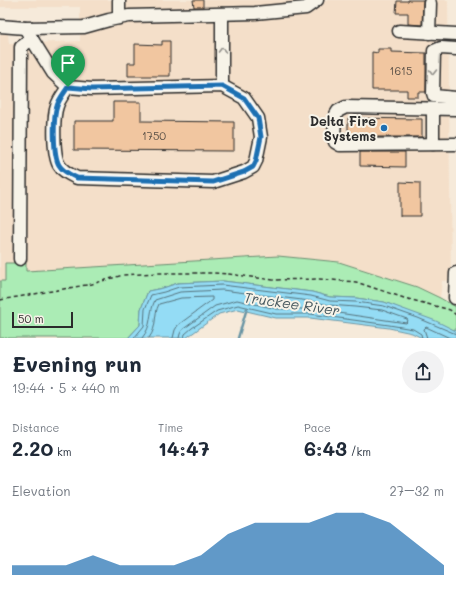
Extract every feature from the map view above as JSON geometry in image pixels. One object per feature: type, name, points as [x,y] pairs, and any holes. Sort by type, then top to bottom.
[{"type":"street","points":[[119,0],[119,18]]},
{"type":"street","points":[[0,26],[25,28],[84,27],[129,16],[255,13],[306,8],[317,0]]},
{"type":"street","points":[[429,33],[430,3]]},
{"type":"street","points":[[222,14],[222,86]]},
{"type":"street","points":[[25,28],[53,72],[68,87],[92,89],[222,86],[244,98],[258,118],[261,137],[256,161],[253,167],[244,172],[213,182],[77,178],[67,173],[59,165],[55,150],[57,105],[68,87]]},
{"type":"street","points":[[399,31],[456,34]]},
{"type":"street","points":[[20,259],[21,47],[32,39]]},
{"type":"street","points":[[456,49],[441,48],[437,49],[434,53],[433,93],[434,96],[456,98]]},
{"type":"street","points":[[456,109],[346,107],[338,111],[335,116],[334,138],[335,142],[340,145],[456,144]]},
{"type":"street","points":[[433,109],[433,144]]},
{"type":"street","points":[[455,298],[456,273]]},
{"type":"path","points":[[0,300],[92,284],[123,275],[158,273],[214,273],[273,280],[319,279],[356,282],[404,298],[450,310],[456,315]]},
{"type":"shaded area","points":[[0,0],[448,0],[451,280],[442,281],[440,298],[417,287],[339,262],[278,256],[26,271],[5,264],[5,281],[0,281],[0,34],[8,34],[9,44],[80,41],[80,7],[0,7]]},
{"type":"green space","points":[[278,256],[339,262],[417,287],[456,307],[456,331],[384,302],[356,298],[330,297],[312,292],[223,281],[178,283],[148,291],[141,309],[140,325],[128,338],[0,338],[0,281],[5,281],[5,263],[26,263],[26,271]]},
{"type":"water","name":"Truckee River","points":[[223,281],[312,292],[330,297],[356,298],[384,302],[436,321],[456,331],[456,338],[422,338],[412,333],[389,328],[310,318],[276,318],[238,309],[219,314],[186,338],[128,338],[140,325],[141,309],[148,291],[178,283]]},
{"type":"building","points":[[193,0],[203,0],[203,7],[194,7]]},
{"type":"building","points":[[423,0],[422,25],[408,24],[408,13],[396,13],[397,1]]},
{"type":"building","points":[[162,41],[170,41],[170,76],[128,76],[128,63],[135,63],[135,44],[162,45]]},
{"type":"building","points":[[378,49],[391,49],[391,52],[426,53],[426,92],[418,92],[418,97],[407,97],[407,90],[372,90],[372,52],[378,53]]},
{"type":"building","points":[[113,102],[141,102],[141,121],[234,122],[234,151],[74,150],[74,121],[113,121]]},
{"type":"building","points":[[348,118],[422,119],[422,137],[343,137],[343,133],[348,133]]},
{"type":"building","points":[[360,152],[405,152],[405,167],[360,166]]},
{"type":"building","points":[[400,182],[420,183],[420,216],[400,216]]},
{"type":"waterway","name":"Truckee River","points":[[238,338],[247,308]]},
{"type":"place","name":"Delta Fire Systems","points":[[384,128]]},
{"type":"route","points":[[222,86],[244,98],[258,118],[261,137],[256,161],[253,167],[244,172],[213,182],[77,178],[67,173],[59,165],[55,150],[57,105],[68,87],[92,89],[222,86]]}]
